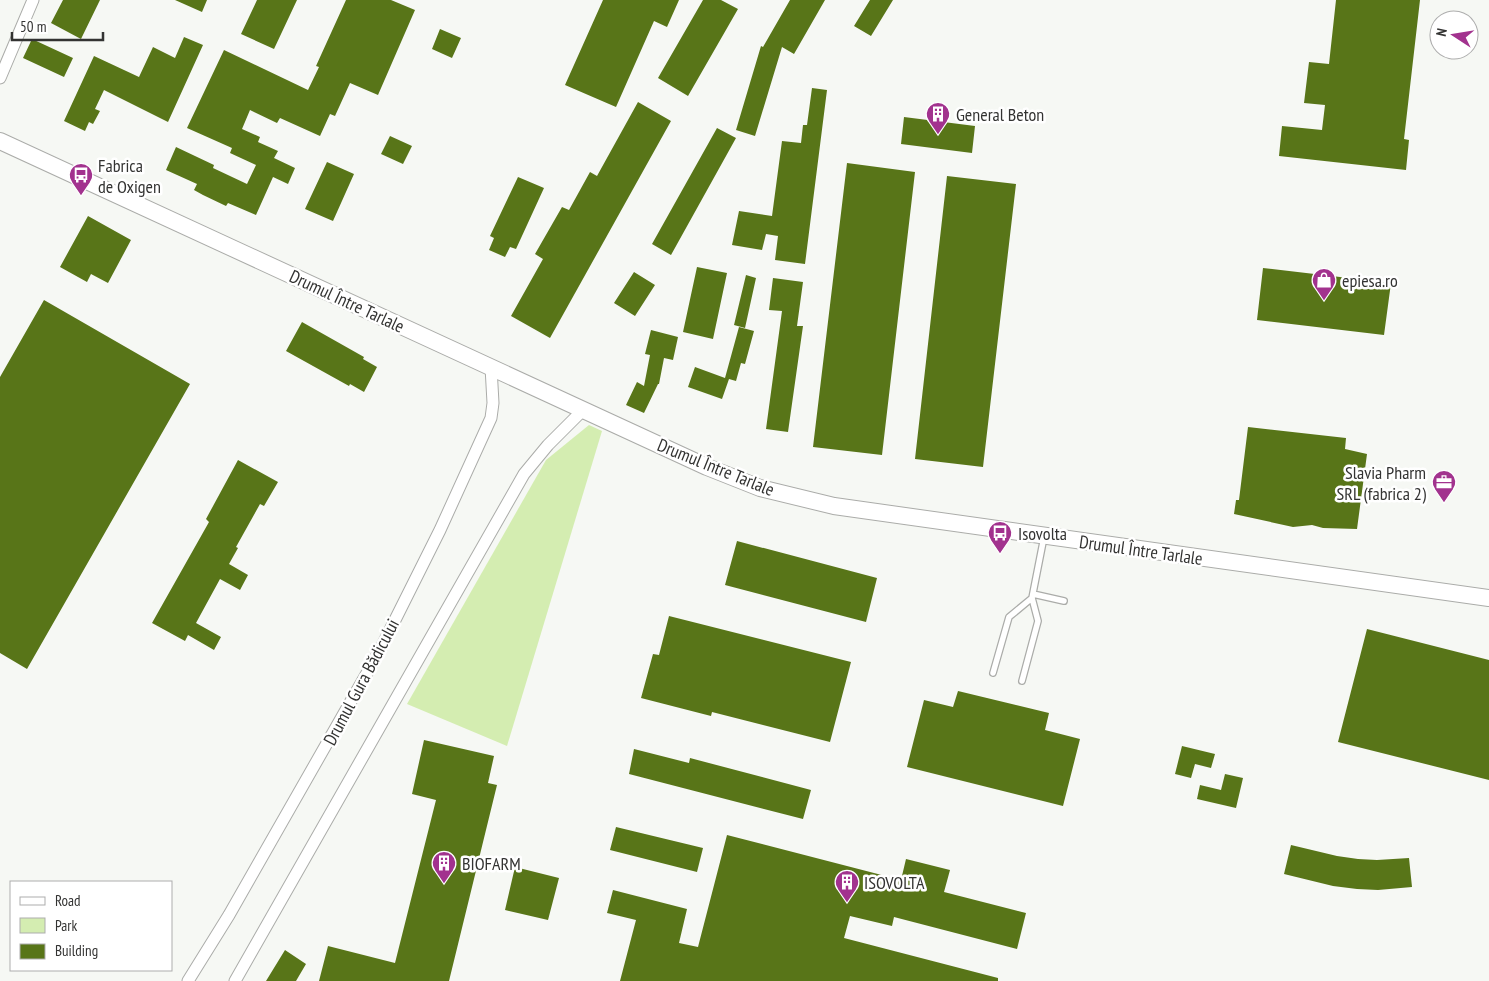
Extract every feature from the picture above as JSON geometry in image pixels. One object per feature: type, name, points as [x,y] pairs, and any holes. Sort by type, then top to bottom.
[{"type":"main road","name":"Drumul Între Tarlale","points":[[0,141],[735,479],[798,498],[834,506],[1489,598]]},
{"type":"street","points":[[0,78],[32,0]]},
{"type":"street","name":"Drumul Gura Bădicului","points":[[188,981],[234,906],[379,652],[440,530],[491,418],[493,403],[490,367]]},
{"type":"street","points":[[235,981],[524,474],[548,445],[583,410]]},
{"type":"lane","points":[[1022,681],[1038,621],[1033,596],[1044,537]]},
{"type":"lane","points":[[993,674],[1009,616],[1033,596],[1064,601]]},
{"type":"green space","points":[[589,425],[602,431],[507,746],[407,704],[546,460]]},
{"type":"building","points":[[63,0],[100,0],[81,39],[51,23]]},
{"type":"building","points":[[175,0],[207,0],[202,12]]},
{"type":"building","points":[[257,0],[297,0],[274,49],[241,34]]},
{"type":"building","points":[[346,0],[391,0],[415,10],[378,95],[350,83],[335,116],[330,114],[320,136],[280,118],[277,123],[250,110],[242,129],[260,137],[258,142],[278,151],[274,158],[295,168],[288,184],[273,177],[256,215],[228,203],[226,206],[203,195],[194,190],[197,184],[166,170],[176,147],[214,165],[213,168],[247,184],[256,165],[230,153],[232,148],[187,128],[224,50],[308,90],[319,67],[316,66]]},
{"type":"building","points":[[603,0],[679,0],[667,27],[654,21],[616,107],[565,85]]},
{"type":"building","points":[[703,0],[721,0],[738,9],[688,96],[658,78]]},
{"type":"building","points":[[790,0],[825,0],[794,54],[782,47],[755,136],[736,130],[761,46],[763,47]]},
{"type":"building","points":[[870,0],[893,0],[871,36],[854,26]]},
{"type":"building","points":[[1336,0],[1420,0],[1404,139],[1409,140],[1406,170],[1279,156],[1282,126],[1322,130],[1325,105],[1304,103],[1309,62],[1329,64]]},
{"type":"building","points":[[440,29],[461,38],[452,58],[432,49]]},
{"type":"building","points":[[184,37],[203,45],[168,122],[104,90],[95,109],[100,111],[93,124],[89,122],[85,131],[64,121],[94,56],[139,77],[153,47],[175,58]]},
{"type":"building","points":[[32,39],[73,58],[64,77],[23,58]]},
{"type":"building","points":[[812,88],[827,90],[805,264],[775,260],[778,236],[766,234],[762,250],[732,245],[739,211],[772,216],[782,141],[801,143],[803,125],[807,125]]},
{"type":"building","points":[[638,102],[671,121],[550,338],[511,316],[543,259],[535,254],[562,207],[569,210],[590,172],[597,176]]},
{"type":"building","name":"General Beton","points":[[904,117],[975,126],[972,153],[901,144]]},
{"type":"building","points":[[717,128],[736,138],[671,255],[652,244]]},
{"type":"building","points":[[390,136],[412,146],[403,164],[381,154]]},
{"type":"building","points":[[327,162],[354,174],[333,221],[305,209]]},
{"type":"building","points":[[847,163],[915,172],[882,455],[813,447]]},
{"type":"building","points":[[947,176],[1016,184],[983,467],[915,459]]},
{"type":"building","points":[[518,177],[544,188],[516,249],[510,247],[505,257],[489,250],[494,238],[490,236]]},
{"type":"building","points":[[88,216],[131,240],[108,283],[91,274],[87,282],[60,267]]},
{"type":"building","points":[[697,267],[727,273],[713,339],[683,332]]},
{"type":"building","name":"epiesa.ro","points":[[1263,268],[1391,283],[1384,335],[1257,320]]},
{"type":"building","points":[[634,272],[655,285],[635,316],[614,303]]},
{"type":"building","points":[[746,275],[756,278],[745,328],[734,325]]},
{"type":"building","points":[[773,278],[803,282],[797,326],[803,326],[788,432],[766,429],[782,311],[769,310]]},
{"type":"building","points":[[44,300],[190,384],[27,669],[0,653],[0,377]]},
{"type":"building","points":[[302,322],[364,357],[363,359],[377,367],[364,392],[350,384],[349,386],[286,351]]},
{"type":"building","points":[[739,327],[754,331],[745,364],[741,363],[736,381],[729,379],[722,399],[688,387],[695,367],[725,378]]},
{"type":"building","points":[[651,330],[678,337],[673,360],[664,358],[659,384],[644,413],[626,405],[637,382],[644,386],[650,355],[645,354]]},
{"type":"building","points":[[1248,427],[1346,438],[1345,449],[1367,454],[1357,529],[1323,528],[1312,525],[1293,527],[1234,514],[1236,500],[1239,500]]},
{"type":"building","points":[[238,460],[278,482],[264,506],[260,504],[236,547],[238,548],[229,564],[248,575],[240,590],[220,579],[196,623],[221,637],[214,650],[188,635],[185,641],[152,623],[209,522],[206,519]]},
{"type":"building","points":[[737,541],[877,578],[866,622],[725,585]]},
{"type":"building","points":[[669,616],[851,662],[830,742],[712,712],[711,716],[641,698],[653,654],[659,655]]},
{"type":"building","points":[[1367,629],[1489,660],[1489,780],[1338,742]]},
{"type":"building","points":[[958,691],[1049,713],[1045,730],[1080,739],[1063,806],[907,767],[924,700],[953,707]]},
{"type":"building","name":"BIOFARM","points":[[424,740],[494,756],[488,783],[497,785],[449,981],[319,981],[328,946],[395,963],[436,800],[412,794]]},
{"type":"building","points":[[1182,746],[1215,754],[1211,768],[1195,764],[1191,778],[1175,774]]},
{"type":"building","points":[[634,749],[689,763],[690,758],[811,790],[803,819],[629,774]]},
{"type":"building","points":[[1225,774],[1243,778],[1236,808],[1197,799],[1200,785],[1221,790]]},
{"type":"building","points":[[616,827],[703,848],[697,872],[610,850]]},
{"type":"building","name":"ISOVOLTA","points":[[727,835],[901,880],[906,859],[950,870],[944,892],[1026,913],[1017,949],[894,917],[892,926],[850,916],[844,938],[998,978],[998,981],[620,981],[636,920],[607,913],[613,890],[687,909],[679,943],[698,947]]},
{"type":"building","points":[[1291,845],[1358,859],[1409,858],[1412,887],[1378,890],[1357,889],[1333,886],[1284,874]]},
{"type":"building","points":[[515,867],[559,878],[548,920],[505,910]]},
{"type":"building","points":[[285,950],[306,964],[296,981],[266,981]]},
{"type":"place","name":"General Beton","points":[[938,135]]},
{"type":"place","name":"Fabrica de Oxigen","points":[[81,196]]},
{"type":"place","name":"epiesa.ro","points":[[1324,301]]},
{"type":"place","name":"Slavia Pharm SRL (fabrica 2)","points":[[1444,503]]},
{"type":"place","name":"Isovolta","points":[[1000,554]]},
{"type":"place","name":"BIOFARM","points":[[444,884]]},
{"type":"place","name":"ISOVOLTA","points":[[847,903]]}]
